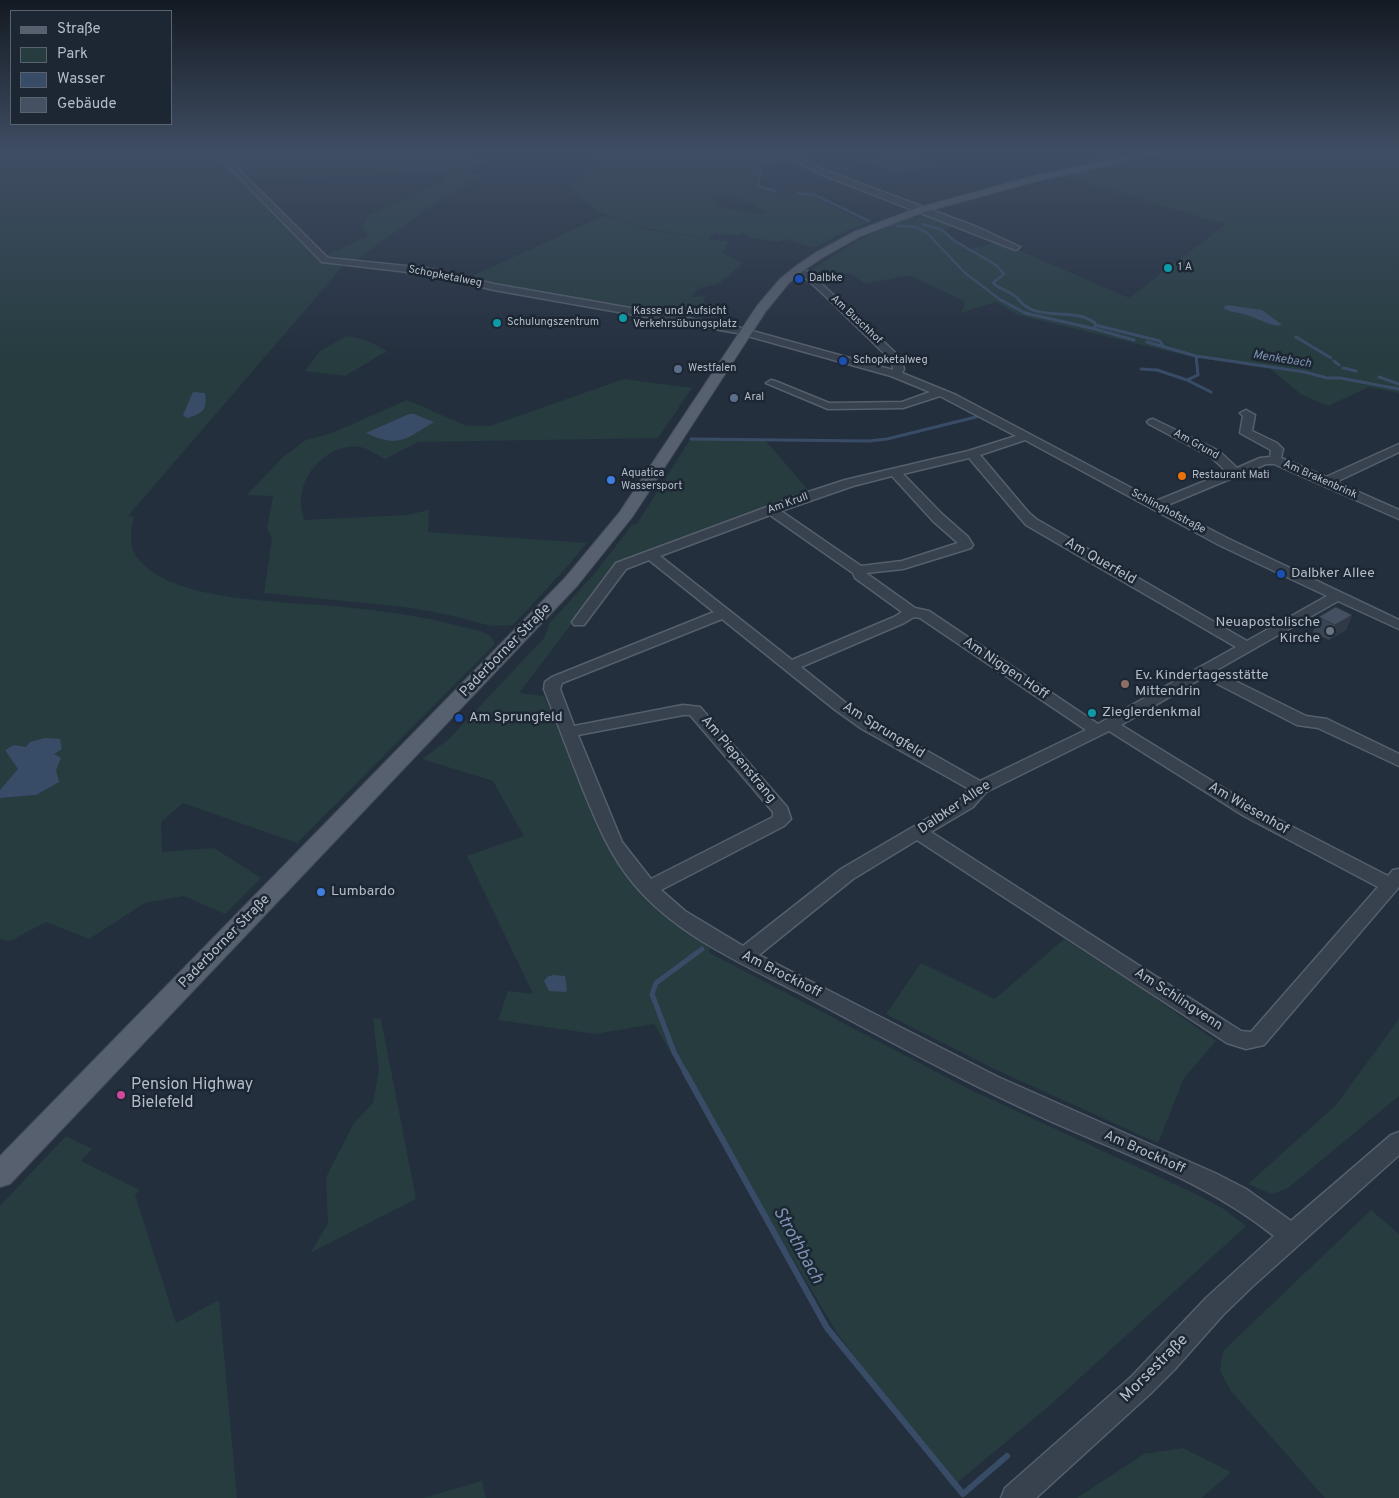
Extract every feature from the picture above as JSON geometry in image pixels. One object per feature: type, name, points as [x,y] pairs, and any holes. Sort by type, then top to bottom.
[{"type":"main road","name":"Paderborner Straße","points":[[0,1175],[571,582],[625,516],[746,333],[774,294],[796,272],[836,245],[889,221]]},
{"type":"street","name":"Schopketalweg","points":[[286,221],[325,260],[425,271],[494,287],[628,309],[746,333]]},
{"type":"street","points":[[956,221],[1016,247]]},
{"type":"street","name":"Am Buschhof","points":[[796,272],[806,274],[897,360],[900,370],[894,374]]},
{"type":"street","name":"Schlinghofstraße","points":[[746,333],[894,374],[941,392],[1224,542],[1399,625]]},
{"type":"street","points":[[772,383],[828,406],[904,405],[941,392]]},
{"type":"street","points":[[1246,413],[1249,415],[1246,433],[1273,445],[1277,450],[1274,460]]},
{"type":"street","name":"Am Grund","points":[[1153,422],[1215,454],[1236,473]]},
{"type":"street","name":"Am Krull","points":[[579,622],[621,566],[849,483],[972,454],[1026,436]]},
{"type":"street","points":[[1326,482],[1399,448]]},
{"type":"street","name":"Am Querfeld","points":[[972,454],[1031,522],[1247,647]]},
{"type":"street","name":"Am Brakenbrink","points":[[1156,505],[1264,461],[1274,460],[1399,516]]},
{"type":"street","points":[[859,571],[868,568],[903,565],[966,545],[963,540],[942,523],[895,472]]},
{"type":"street","name":"Am Niggen Hoff","points":[[771,510],[859,571],[860,575],[910,612],[924,614],[1104,728]]},
{"type":"street","name":"Am Sprungfeld","points":[[651,555],[840,706],[868,725],[980,788]]},
{"type":"street","name":"Dalbker Allee","points":[[744,956],[848,874],[967,804],[980,788],[1104,728],[1337,596]]},
{"type":"street","points":[[791,666],[899,620],[910,612]]},
{"type":"street","name":"Am Brockhoff","points":[[725,613],[557,680],[554,682],[552,689],[608,829],[623,858],[648,888],[670,909],[699,930],[744,956],[980,1078],[1056,1114],[1211,1182],[1252,1205],[1290,1236]]},
{"type":"street","points":[[1205,672],[1303,721],[1321,723],[1399,761]]},
{"type":"street","name":"Am Piepenstrang","points":[[569,732],[689,709],[694,710],[781,811],[782,819],[778,822],[648,888]]},
{"type":"street","name":"Am Wiesenhof","points":[[1104,728],[1250,812],[1394,880]]},
{"type":"street","name":"Am Schlingvenn","points":[[919,833],[1234,1037],[1246,1041],[1257,1039],[1394,880]]},
{"type":"street","name":"Morsestraße","points":[[1015,1498],[1080,1442],[1158,1368],[1221,1300],[1290,1236],[1360,1173],[1399,1142]]},
{"type":"green space","points":[[0,221],[280,221],[319,261],[343,266],[128,516],[134,517],[131,541],[137,558],[159,576],[182,586],[208,593],[237,598],[388,612],[418,617],[482,632],[490,636],[495,644],[297,843],[183,803],[161,822],[162,852],[214,848],[261,878],[225,914],[184,896],[145,903],[89,939],[46,922],[10,941],[0,939],[0,798],[36,795],[26,747],[14,745],[5,750],[19,769],[0,790]]},
{"type":"green space","points":[[365,221],[410,221],[355,261],[326,258],[324,256],[368,236],[362,227]]},
{"type":"green space","points":[[592,221],[619,221],[649,230],[729,242],[722,253],[741,262],[740,266],[720,283],[698,289],[691,297],[705,296],[703,305],[692,319],[468,278]]},
{"type":"green space","points":[[621,221],[872,221],[846,231],[814,248],[785,239],[778,242],[750,238],[747,234],[741,233],[738,236],[715,233],[709,239]]},
{"type":"green space","points":[[904,221],[949,221],[959,224],[944,230],[957,241],[971,249],[1000,242],[1129,298],[1226,224],[1215,221],[1399,221],[1399,393],[1369,387],[1328,406],[1302,395],[1270,369],[1188,356],[1018,315],[996,302],[960,313],[964,307],[964,301],[909,275],[865,284],[850,273],[818,279],[811,273],[812,269],[860,239],[894,224]]},
{"type":"green space","points":[[346,336],[366,340],[387,351],[345,376],[305,371],[320,351]]},
{"type":"green space","points":[[624,379],[692,388],[658,438],[418,442],[385,459],[360,447],[347,447],[334,451],[323,458],[307,479],[302,491],[303,520],[407,515],[429,510],[428,532],[587,543],[513,625],[491,626],[445,614],[405,607],[264,593],[272,539],[267,528],[273,496],[247,495],[283,457],[306,440],[332,433],[407,400],[467,426],[490,426]]},
{"type":"green space","points":[[691,438],[765,440],[809,491],[617,564],[519,693],[544,696],[596,823],[613,856],[637,887],[708,944],[710,953],[969,1089],[1196,1194],[1222,1208],[1246,1226],[1048,1407],[952,1487],[837,1333],[654,1024],[595,1034],[498,1020],[508,991],[533,994],[467,856],[524,836],[493,781],[422,759],[449,739],[544,638],[550,623],[595,573],[632,525],[637,524]]},
{"type":"green space","points":[[1064,939],[1133,983],[1216,1041],[1184,1078],[1158,1143],[992,1068],[886,1014],[921,963],[995,999]]},
{"type":"green space","points":[[373,1018],[381,1019],[416,1199],[310,1253],[328,1224],[326,1177],[354,1123],[373,1103],[379,1069]]},
{"type":"green space","points":[[1399,1019],[1399,1096],[1288,1188],[1272,1194],[1248,1184],[1336,1105]]},
{"type":"green space","points":[[66,1136],[92,1149],[81,1161],[140,1190],[135,1195],[176,1323],[219,1300],[237,1498],[0,1498],[0,1206]]},
{"type":"green space","points":[[1371,1210],[1399,1234],[1399,1498],[1325,1498],[1231,1391],[1220,1371],[1223,1351]]},
{"type":"green space","points":[[1183,1448],[1231,1472],[1202,1498],[1077,1498],[1144,1454]]},
{"type":"green space","points":[[482,1481],[486,1498],[423,1498]]},
{"type":"water","points":[[1227,305],[1262,310],[1282,325],[1273,325],[1223,308]]},
{"type":"water","points":[[193,392],[205,393],[206,404],[200,413],[187,418],[183,415]]},
{"type":"water","points":[[409,414],[414,414],[434,422],[401,440],[386,440],[366,433]]},
{"type":"water","points":[[45,738],[60,739],[62,749],[54,754],[61,758],[56,770],[59,782],[36,795],[0,798],[0,790],[18,769],[5,750],[14,745],[26,747],[30,742]]},
{"type":"water","points":[[553,975],[565,976],[566,992],[549,991],[544,981],[547,977]]},
{"type":"building","points":[[1336,607],[1352,615],[1335,625],[1319,617]]},
{"type":"waterway","name":"Menkebach","points":[[922,224],[942,230],[955,241],[996,265],[1004,274],[993,283],[1019,300]]},
{"type":"waterway","name":"Menkebach","points":[[897,226],[916,227],[927,233],[965,273],[1002,301]]},
{"type":"waterway","name":"Menkebach","points":[[1001,300],[1025,313],[1095,329]]},
{"type":"waterway","name":"Menkebach","points":[[1019,300],[1035,311],[1076,315],[1086,318],[1095,323],[1095,325]]},
{"type":"waterway","name":"Menkebach","points":[[1095,325],[1160,341],[1163,346]]},
{"type":"waterway","name":"Menkebach","points":[[1095,329],[1134,340]]},
{"type":"waterway","points":[[1296,337],[1331,358]]},
{"type":"waterway","name":"Menkebach","points":[[1147,342],[1196,356]]},
{"type":"waterway","points":[[1187,380],[1198,375],[1196,356]]},
{"type":"waterway","name":"Menkebach","points":[[1196,356],[1305,372],[1327,378],[1340,378],[1399,389]]},
{"type":"waterway","points":[[1334,361],[1339,365]]},
{"type":"waterway","points":[[1343,368],[1356,371]]},
{"type":"waterway","points":[[1141,369],[1157,370],[1187,380]]},
{"type":"waterway","points":[[1379,377],[1399,384]]},
{"type":"waterway","points":[[1187,380],[1211,392]]},
{"type":"waterway","points":[[691,439],[869,441],[887,439],[976,417]]},
{"type":"waterway","name":"Strothbach","points":[[686,1074],[674,1052],[652,994],[656,983],[702,949]]},
{"type":"waterway","name":"Strothbach","points":[[685,1072],[827,1328],[963,1494],[1007,1456]]},
{"type":"place","name":"1 A","points":[[1168,268]]},
{"type":"place","name":"Dalbke","points":[[799,279]]},
{"type":"place","name":"Kasse und Aufsicht Verkehrsübungsplatz","points":[[623,318]]},
{"type":"place","name":"Schulungszentrum","points":[[497,323]]},
{"type":"place","name":"Schopketalweg","points":[[843,361]]},
{"type":"place","name":"Westfalen","points":[[678,369]]},
{"type":"place","name":"Aral","points":[[734,398]]},
{"type":"place","name":"Restaurant Mati","points":[[1182,476]]},
{"type":"place","name":"Aquatica Wassersport","points":[[611,480]]},
{"type":"place","name":"Dalbker Allee","points":[[1281,574]]},
{"type":"place","name":"Neuapostolische Kirche","points":[[1330,631]]},
{"type":"place","name":"Ev. Kindertagesstätte Mittendrin","points":[[1125,684]]},
{"type":"place","name":"Zieglerdenkmal","points":[[1092,713]]},
{"type":"place","name":"Am Sprungfeld","points":[[459,718]]},
{"type":"place","name":"Lumbardo","points":[[321,892]]},
{"type":"place","name":"Pension Highway Bielefeld","points":[[121,1095]]}]
